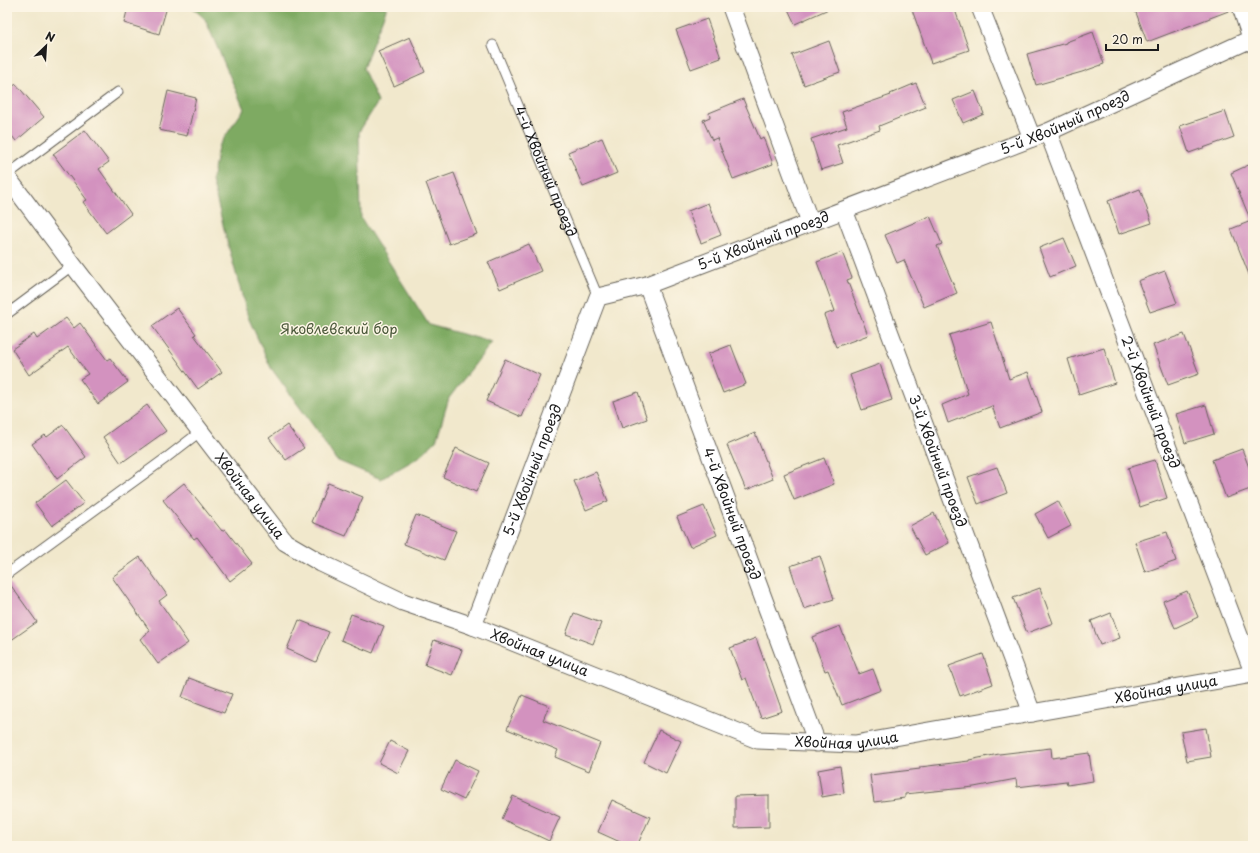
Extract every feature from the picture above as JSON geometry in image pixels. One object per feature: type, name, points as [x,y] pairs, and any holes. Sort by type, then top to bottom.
[{"type":"street","points":[[731,7],[810,222]]},
{"type":"street","points":[[980,7],[1032,138]]},
{"type":"street","points":[[1241,7],[1252,40]]},
{"type":"street","name":"5-й Хвойный проезд","points":[[473,626],[598,297],[647,285],[1048,132],[1252,40]]},
{"type":"street","name":"2-й Хвойный проезд","points":[[1048,132],[1253,673]]},
{"type":"street","name":"Хвойная улица","points":[[7,176],[73,265],[285,542],[321,563],[403,602],[473,626],[758,740],[854,744],[1253,673]]},
{"type":"street","name":"3-й Хвойный проезд","points":[[844,210],[1032,713]]},
{"type":"street","name":"4-й Хвойный проезд","points":[[647,285],[817,743]]},
{"type":"lane","name":"4-й Хвойный проезд","points":[[493,44],[598,297]]},
{"type":"lane","points":[[7,176],[118,92]]},
{"type":"lane","points":[[7,314],[73,265]]},
{"type":"lane","points":[[7,574],[201,431]]},
{"type":"green space","name":"Яковлевский бор","points":[[192,7],[387,7],[363,68],[378,102],[359,132],[361,218],[429,325],[492,342],[449,398],[436,441],[419,457],[381,479],[336,460],[320,435],[271,368],[248,317],[212,181],[218,147],[244,109],[205,19]]},
{"type":"building","points":[[128,7],[167,7],[159,34],[124,23]]},
{"type":"building","points":[[787,7],[833,7],[795,24]]},
{"type":"building","points":[[911,7],[954,7],[969,50],[931,63]]},
{"type":"building","points":[[1142,7],[1231,7],[1231,10],[1147,42],[1135,10]]},
{"type":"building","points":[[707,19],[721,58],[691,69],[676,30]]},
{"type":"building","points":[[1093,32],[1104,64],[1036,85],[1027,54],[1066,43]]},
{"type":"building","points":[[410,37],[425,72],[394,86],[378,51]]},
{"type":"building","points":[[829,41],[840,72],[804,85],[792,55]]},
{"type":"building","points":[[916,83],[926,107],[879,126],[880,130],[837,145],[843,163],[821,170],[811,139],[847,127],[842,112],[891,95],[890,94]]},
{"type":"building","points":[[16,84],[44,117],[16,141],[7,130],[7,91]]},
{"type":"building","points":[[168,91],[196,98],[187,136],[159,130]]},
{"type":"building","points":[[975,91],[984,114],[963,123],[953,100]]},
{"type":"building","points":[[743,99],[760,139],[763,137],[773,164],[733,179],[717,138],[712,140],[703,120],[710,117],[709,113]]},
{"type":"building","points":[[1225,111],[1234,137],[1189,153],[1180,126]]},
{"type":"building","points":[[85,130],[109,162],[99,169],[131,214],[106,233],[83,202],[87,200],[53,154]]},
{"type":"building","points":[[602,138],[617,173],[583,187],[568,152]]},
{"type":"building","points":[[1253,163],[1252,282],[1231,229],[1251,221],[1231,173]]},
{"type":"building","points":[[454,173],[477,234],[449,244],[426,183]]},
{"type":"building","points":[[1140,189],[1152,223],[1119,234],[1108,201]]},
{"type":"building","points":[[708,203],[721,235],[701,243],[688,211]]},
{"type":"building","points":[[930,216],[942,244],[937,246],[957,293],[924,307],[904,260],[897,263],[885,235]]},
{"type":"building","points":[[1064,238],[1076,266],[1050,277],[1039,248]]},
{"type":"building","points":[[529,244],[541,271],[500,289],[488,262]]},
{"type":"building","points":[[842,252],[852,278],[847,280],[868,335],[836,347],[824,315],[835,311],[817,262]]},
{"type":"building","points":[[1165,271],[1177,303],[1150,312],[1138,281]]},
{"type":"building","points":[[177,308],[196,334],[194,335],[222,372],[198,389],[152,326]]},
{"type":"building","points":[[66,318],[74,328],[80,323],[107,360],[110,358],[128,382],[98,404],[80,379],[88,374],[68,347],[29,375],[12,349],[34,334],[37,339]]},
{"type":"building","points":[[991,322],[1009,379],[1028,372],[1042,412],[1000,428],[992,406],[948,423],[942,405],[968,394],[949,335]]},
{"type":"building","points":[[1184,334],[1199,374],[1168,385],[1153,345]]},
{"type":"building","points":[[731,345],[746,384],[723,393],[708,354]]},
{"type":"building","points":[[1104,348],[1115,383],[1079,395],[1068,359]]},
{"type":"building","points":[[505,359],[540,375],[522,417],[486,401]]},
{"type":"building","points":[[880,364],[892,400],[862,410],[850,375]]},
{"type":"building","points":[[638,392],[647,419],[622,428],[613,401]]},
{"type":"building","points":[[147,405],[166,431],[121,463],[103,437]]},
{"type":"building","points":[[1206,405],[1214,434],[1185,443],[1176,414]]},
{"type":"building","points":[[63,425],[86,457],[57,479],[32,444],[45,435],[47,437]]},
{"type":"building","points":[[287,425],[304,448],[286,460],[269,438]]},
{"type":"building","points":[[755,433],[773,479],[746,490],[727,445]]},
{"type":"building","points":[[456,448],[489,463],[476,492],[443,477]]},
{"type":"building","points":[[1242,449],[1253,478],[1253,488],[1226,498],[1212,460]]},
{"type":"building","points":[[824,458],[834,484],[794,500],[784,474]]},
{"type":"building","points":[[1155,460],[1167,498],[1140,507],[1128,468]]},
{"type":"building","points":[[997,467],[1007,493],[978,504],[968,477]]},
{"type":"building","points":[[596,472],[608,501],[586,510],[574,481]]},
{"type":"building","points":[[66,480],[84,503],[52,526],[35,503]]},
{"type":"building","points":[[184,483],[222,531],[225,529],[252,564],[230,581],[197,537],[194,539],[163,500]]},
{"type":"building","points":[[328,483],[363,497],[346,536],[312,522]]},
{"type":"building","points":[[1058,501],[1071,526],[1048,538],[1035,514]]},
{"type":"building","points":[[704,506],[717,535],[690,547],[677,517]]},
{"type":"building","points":[[934,513],[949,543],[925,555],[910,526]]},
{"type":"building","points":[[416,515],[456,531],[444,560],[404,544]]},
{"type":"building","points":[[1167,532],[1176,561],[1145,572],[1135,542]]},
{"type":"building","points":[[820,556],[834,599],[804,609],[790,566]]},
{"type":"building","points":[[140,557],[167,595],[159,601],[188,643],[158,664],[140,639],[150,631],[112,577]]},
{"type":"building","points":[[7,580],[37,622],[7,643]]},
{"type":"building","points":[[1040,588],[1053,623],[1027,633],[1013,598]]},
{"type":"building","points":[[1187,591],[1198,617],[1175,628],[1163,601]]},
{"type":"building","points":[[574,613],[601,623],[593,644],[566,634]]},
{"type":"building","points":[[1111,613],[1120,638],[1100,645],[1091,621]]},
{"type":"building","points":[[351,614],[384,626],[373,653],[341,640]]},
{"type":"building","points":[[299,620],[329,632],[316,662],[287,649]]},
{"type":"building","points":[[840,626],[859,674],[873,669],[881,690],[842,705],[828,670],[825,671],[812,637]]},
{"type":"building","points":[[756,638],[782,711],[761,718],[746,678],[742,680],[730,648]]},
{"type":"building","points":[[434,640],[462,650],[452,675],[425,665]]},
{"type":"building","points":[[983,654],[993,684],[960,696],[949,666]]},
{"type":"building","points":[[189,678],[232,694],[224,713],[182,697]]},
{"type":"building","points":[[522,695],[549,706],[543,720],[600,743],[589,771],[555,757],[558,750],[507,729]]},
{"type":"building","points":[[1206,728],[1211,757],[1187,761],[1181,732]]},
{"type":"building","points":[[659,730],[681,741],[666,773],[644,762]]},
{"type":"building","points":[[390,741],[409,751],[398,773],[379,763]]},
{"type":"building","points":[[1051,748],[1052,758],[1089,753],[1093,781],[1067,785],[1066,781],[1017,787],[1016,779],[974,787],[905,794],[905,798],[874,802],[870,775],[920,769],[920,767],[969,761],[999,754]]},
{"type":"building","points":[[455,760],[478,771],[464,800],[441,789]]},
{"type":"building","points":[[840,766],[844,793],[822,797],[818,770]]},
{"type":"building","points":[[769,795],[769,827],[735,828],[735,796]]},
{"type":"building","points":[[513,796],[560,817],[549,841],[502,819]]},
{"type":"building","points":[[612,800],[650,817],[637,846],[629,846],[598,832]]}]
